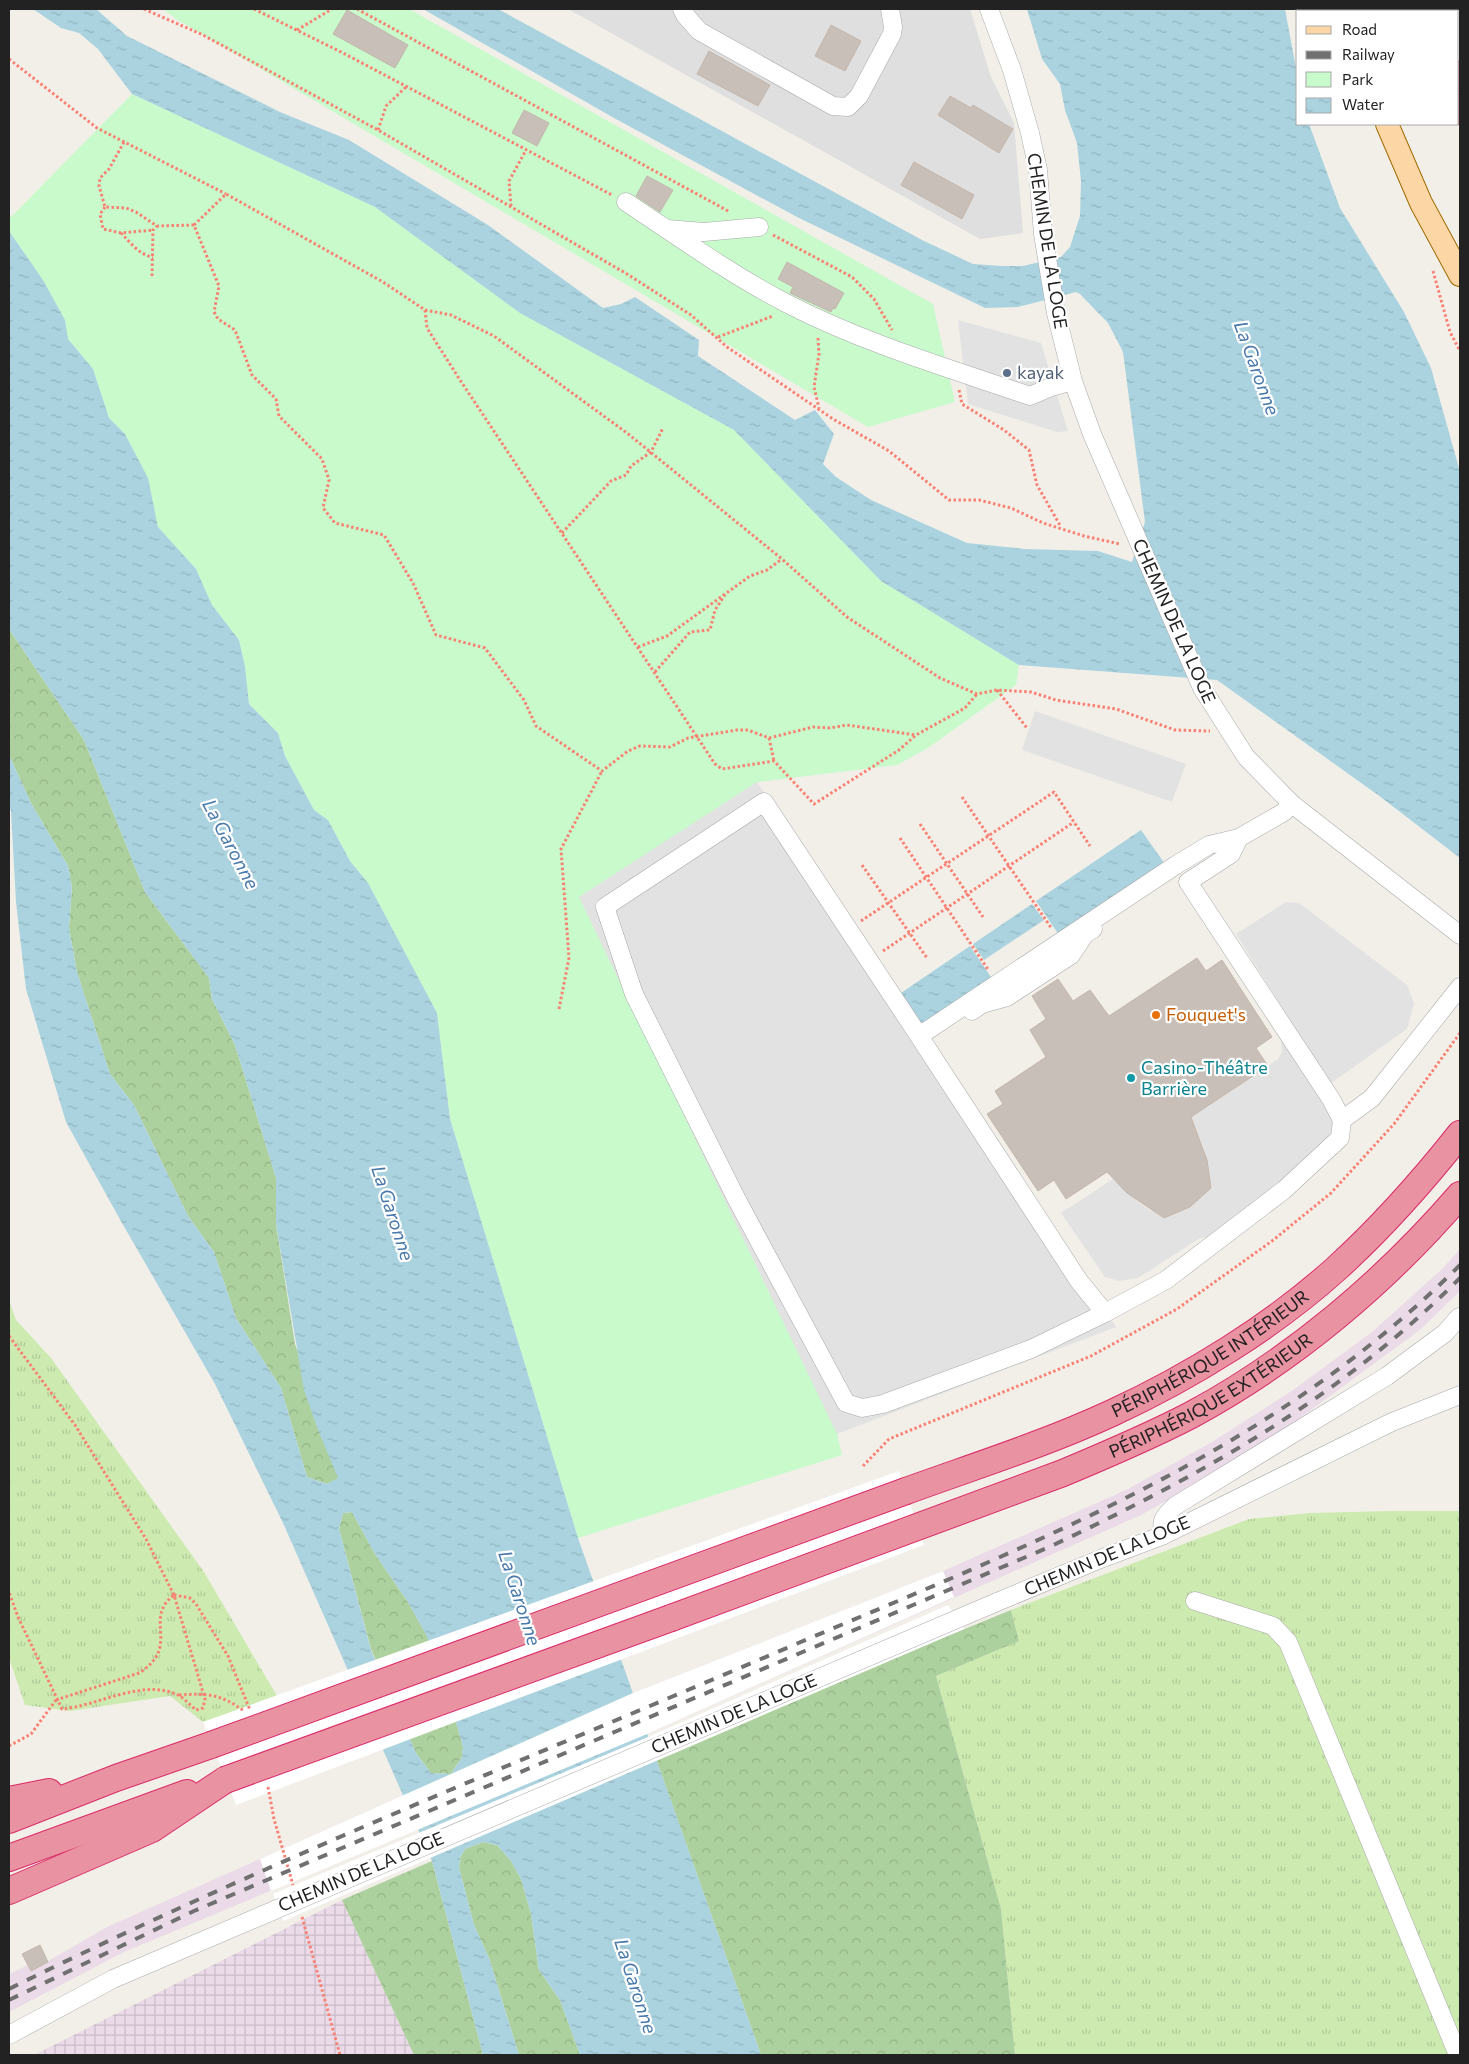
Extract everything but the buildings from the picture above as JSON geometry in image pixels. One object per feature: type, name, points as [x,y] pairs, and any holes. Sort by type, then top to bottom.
[{"type":"highway","name":"PÉRIPHÉRIQUE INTÉRIEUR","points":[[116,1778],[1047,1440],[1112,1413],[1176,1380],[1234,1345],[1336,1269],[1405,1201],[1460,1134]]},
{"type":"highway","name":"PÉRIPHÉRIQUE EXTÉRIEUR","points":[[225,1780],[918,1527],[1063,1473],[1127,1446],[1192,1414],[1255,1376],[1316,1332],[1368,1290],[1460,1195]]},
{"type":"highway","points":[[9,1800],[116,1778]]},
{"type":"highway","points":[[9,1820],[116,1778]]},
{"type":"highway","points":[[9,1858],[225,1780]]},
{"type":"highway","points":[[9,1891],[152,1829],[225,1780]]},
{"type":"main road","points":[[1387,125],[1421,203],[1460,274]]},
{"type":"street","points":[[682,9],[699,30],[833,106],[848,107],[859,96],[892,34],[893,27],[890,9]]},
{"type":"street","name":"CHEMIN DE LA LOGE","points":[[989,9],[1012,70],[1030,133],[1038,170],[1060,312],[1073,381],[1092,434],[1110,471]]},
{"type":"street","name":"CHEMIN DE LA LOGE","points":[[1001,9],[1040,128],[1046,165],[1048,233]]},
{"type":"street","points":[[626,202],[727,270],[787,304],[906,353],[1030,396],[1051,387],[1073,381]]},
{"type":"street","points":[[667,229],[704,232],[759,227]]},
{"type":"street","name":"CHEMIN DE LA LOGE","points":[[1060,312],[1131,540],[1202,688],[1224,725],[1246,757],[1292,804],[1460,935]]},
{"type":"street","points":[[1105,1313],[1074,1273],[764,802],[605,907],[634,994],[736,1198],[846,1403],[862,1408],[883,1404],[1031,1349],[1105,1313],[1166,1280],[1284,1190],[1340,1138],[1342,1120],[1331,1099],[1182,873]]},
{"type":"street","points":[[921,1040],[982,1004],[1007,997],[1071,955],[1085,934],[1182,873],[1203,848],[1239,838],[1284,812],[1292,804]]},
{"type":"street","points":[[921,1040],[998,984],[1061,942],[1182,873]]},
{"type":"street","points":[[1342,1120],[1372,1098],[1460,987]]},
{"type":"street","points":[[1164,1534],[1161,1526],[1163,1518],[1175,1506],[1387,1376],[1445,1333],[1459,1316]]},
{"type":"street","name":"CHEMIN DE LA LOGE","points":[[9,2035],[113,1979],[998,1602],[1164,1534],[1392,1422],[1460,1395]]},
{"type":"street","points":[[1195,1601],[1274,1626],[1288,1642],[1458,2055]]},
{"type":"path","points":[[144,9],[203,35],[378,130],[627,274],[691,315],[718,337],[727,348],[819,409],[888,451],[949,500],[979,500],[1011,508],[1043,523],[1084,536],[1131,540]]},
{"type":"path","points":[[254,9],[626,202]]},
{"type":"path","points":[[297,30],[332,9]]},
{"type":"path","points":[[357,9],[852,278],[874,299],[906,353]]},
{"type":"path","points":[[9,59],[97,128],[226,194],[384,282],[426,310],[451,315],[494,336],[554,378],[651,452],[782,559],[847,617],[890,648],[940,678],[977,694],[997,690],[1031,692],[1056,700],[1116,709],[1175,730],[1211,731],[1224,725]]},
{"type":"path","points":[[378,130],[386,106],[406,87]]},
{"type":"path","points":[[106,207],[99,186],[100,178],[109,169],[124,142]]},
{"type":"path","points":[[511,206],[509,181],[526,150]]},
{"type":"path","points":[[106,207],[126,208],[136,212],[157,226],[194,225],[226,194]]},
{"type":"path","points":[[106,207],[100,214],[102,229],[121,233],[153,230],[157,226]]},
{"type":"path","points":[[194,225],[219,286],[214,312],[218,319],[235,330],[252,375],[276,399],[279,416],[322,459],[329,480],[323,508],[335,523],[384,535],[413,583],[436,635],[485,648],[524,700],[536,726],[602,771]]},
{"type":"path","points":[[152,276],[153,230]]},
{"type":"path","points":[[121,233],[138,251],[146,256],[153,257]]},
{"type":"path","points":[[718,337],[779,314],[787,304]]},
{"type":"path","points":[[426,310],[427,328],[460,380],[715,764],[722,769],[774,761]]},
{"type":"path","points":[[818,317],[819,354],[814,386],[819,409]]},
{"type":"path","points":[[954,370],[962,404],[1004,430],[1029,450],[1037,485],[1061,528]]},
{"type":"path","points":[[562,533],[611,481],[626,474],[631,466],[651,452],[663,428]]},
{"type":"path","points":[[638,648],[667,636],[750,576],[767,570],[782,559]]},
{"type":"path","points":[[655,672],[690,632],[710,630],[715,610],[728,591]]},
{"type":"path","points":[[997,690],[1027,728]]},
{"type":"path","points":[[769,738],[774,761],[814,804],[899,750],[916,735],[965,708],[977,694]]},
{"type":"path","points":[[558,1008],[569,958],[561,849],[602,771],[628,751],[640,746],[670,747],[697,736],[737,730],[748,730],[769,738],[813,727],[830,728],[847,725],[916,735]]},
{"type":"path","points":[[848,930],[1054,792],[1090,846]]},
{"type":"path","points":[[962,797],[1061,942]]},
{"type":"path","points":[[866,957],[877,955],[1074,822]]},
{"type":"path","points":[[920,824],[983,917]]},
{"type":"path","points":[[900,838],[998,984]]},
{"type":"path","points":[[862,865],[927,958]]},
{"type":"path","points":[[9,1336],[75,1425],[102,1466],[168,1581],[174,1594],[205,1699],[203,1708],[200,1711],[196,1710],[179,1695]]},
{"type":"path","points":[[9,1592],[18,1617],[56,1700],[62,1709],[74,1708],[129,1692],[161,1690],[179,1695],[203,1694],[222,1697],[252,1717],[243,1690],[228,1656],[196,1604],[190,1598],[174,1594]]},
{"type":"path","points":[[9,1746],[31,1734],[56,1700],[139,1673],[150,1666],[158,1657],[161,1645],[160,1616],[168,1599],[174,1594]]},
{"type":"path","points":[[266,1780],[274,1819],[295,1894]]},
{"type":"path","points":[[301,1912],[340,2055]]},
{"type":"shaded area","points":[[568,9],[970,9],[991,77],[1014,123],[1023,233],[980,239]]},
{"type":"shaded area","name":"kayak","points":[[958,320],[1041,343],[1068,431],[1057,432],[968,404]]},
{"type":"shaded area","points":[[1035,711],[1186,764],[1172,802],[1022,750]]},
{"type":"shaded area","points":[[757,782],[1116,1327],[837,1434],[579,897]]},
{"type":"shaded area","points":[[1286,902],[1299,903],[1407,985],[1414,1003],[1407,1029],[1330,1084],[1236,934]]},
{"type":"shaded area","points":[[1281,1040],[1332,1117],[1333,1128],[1328,1138],[1290,1175],[1208,1237],[1200,1238],[1138,1278],[1119,1281],[1105,1277],[1061,1213],[1113,1179],[1142,1205],[1164,1218],[1190,1207],[1211,1187],[1204,1149],[1191,1117],[1278,1059],[1282,1052]]},
{"type":"shaded area","points":[[1460,1249],[1460,1291],[1421,1329],[1261,1447],[1141,1515],[647,1734],[124,1952],[9,2012],[9,1974],[28,1965],[31,1971],[107,1927],[633,1693],[943,1571],[1126,1490],[1212,1442],[1293,1390],[1372,1332],[1441,1270]]},
{"type":"shaded area","points":[[342,1900],[414,2055],[34,2055]]},
{"type":"green space","points":[[163,9],[409,9],[933,304],[955,402],[868,427],[176,19]]},
{"type":"green space","points":[[132,94],[375,207],[520,313],[734,430],[881,581],[1019,665],[1016,685],[928,748],[897,765],[757,782],[837,1434],[842,1455],[578,1538],[450,1119],[437,1013],[368,883],[350,861],[328,820],[314,810],[285,756],[278,733],[249,704],[245,667],[239,640],[212,605],[196,569],[158,527],[148,478],[125,434],[109,418],[93,369],[68,339],[65,320],[43,280],[9,231],[9,219]]},
{"type":"green space","points":[[9,629],[84,740],[145,892],[209,978],[212,999],[235,1045],[276,1178],[276,1224],[295,1344],[339,1478],[327,1484],[307,1477],[281,1388],[236,1318],[214,1252],[188,1216],[134,1105],[110,1074],[77,972],[69,928],[72,887],[68,866],[31,803],[9,755]]},
{"type":"green space","points":[[9,1300],[16,1320],[51,1358],[204,1572],[277,1696],[203,1722],[170,1696],[70,1711],[25,1705],[9,1658]]},
{"type":"green space","points":[[1460,1511],[1460,2055],[1015,2055],[1001,1909],[936,1676],[1019,1641],[1011,1610],[1249,1519],[1310,1513]]},
{"type":"green space","points":[[352,1512],[375,1554],[408,1602],[437,1654],[463,1747],[462,1757],[451,1774],[431,1773],[416,1753],[371,1649],[339,1529],[343,1513]]},
{"type":"green space","points":[[1011,1610],[1019,1641],[936,1676],[1001,1909],[1015,2055],[761,2055],[655,1756]]},
{"type":"green space","points":[[483,1842],[497,1845],[511,1861],[521,1879],[531,1914],[539,1970],[560,2000],[580,2055],[519,2055],[489,1958],[474,1925],[459,1867],[460,1858],[465,1849]]},
{"type":"green space","points":[[432,1861],[483,2055],[414,2055],[342,1900]]},
{"type":"water","name":"La Garonne","points":[[33,9],[96,9],[127,36],[280,112],[349,140],[488,225],[603,308],[621,304],[635,297],[699,340],[698,356],[795,420],[815,410],[834,434],[823,464],[836,477],[871,500],[967,543],[1025,549],[1098,551],[1132,562],[1145,522],[1123,352],[1108,323],[1080,294],[1076,292],[1018,307],[985,308],[797,217],[614,118],[423,9],[498,9],[922,240],[973,264],[1023,266],[1061,257],[1070,247],[1080,216],[1081,181],[1077,143],[1065,110],[1060,84],[1042,59],[1027,9],[1285,9],[1296,68],[1296,125],[1309,125],[1340,208],[1404,312],[1431,368],[1460,472],[1460,858],[1378,795],[1217,680],[1019,665],[881,581],[734,430],[520,313],[375,207],[132,94],[98,49],[79,33],[61,28]]},
{"type":"water","name":"La Garonne","points":[[9,231],[43,280],[65,320],[68,339],[93,369],[109,418],[125,434],[148,478],[158,527],[196,569],[212,605],[239,640],[245,667],[249,704],[278,733],[285,756],[314,810],[328,820],[350,861],[368,883],[437,1013],[450,1119],[578,1538],[761,2055],[580,2055],[560,2000],[539,1970],[531,1914],[521,1879],[511,1861],[497,1845],[483,1842],[465,1849],[460,1858],[459,1867],[474,1925],[489,1958],[519,2055],[483,2055],[432,1861],[283,1523],[215,1384],[66,1122],[26,989],[16,902],[11,811],[9,807],[9,755],[31,803],[68,866],[72,887],[69,928],[77,972],[110,1074],[134,1105],[188,1216],[214,1252],[236,1318],[281,1388],[307,1477],[327,1484],[338,1478],[304,1390],[276,1224],[276,1178],[235,1045],[212,999],[209,978],[145,892],[84,740],[9,629]],"holes":[[[352,1512],[375,1554],[408,1602],[437,1655],[463,1747],[462,1757],[451,1774],[431,1773],[416,1753],[371,1650],[339,1529],[343,1513]]]},
{"type":"water","points":[[1141,830],[1165,864],[1059,935],[1036,901]]},
{"type":"water","points":[[1032,904],[1044,920],[984,960],[973,944]]},
{"type":"water","points":[[970,946],[993,980],[924,1027],[901,993]]},
{"type":"pier","points":[[899,1471],[924,1545],[236,1805],[203,1722]]},
{"type":"pier","points":[[943,1571],[954,1597],[647,1734],[271,1891],[260,1859],[633,1693]]},
{"type":"pier","points":[[948,1605],[964,1629],[283,1921],[273,1894],[648,1737]]},
{"type":"railway","points":[[9,1989],[201,1898],[396,1813],[970,1570],[1058,1531],[1144,1489],[1228,1442],[1308,1391],[1386,1332],[1460,1265]]},
{"type":"railway","points":[[9,2000],[194,1911],[1047,1548],[1104,1521],[1213,1463],[1316,1398],[1366,1361],[1414,1321],[1460,1278]]},
{"type":"place","name":"kayak","points":[[1007,373]]},
{"type":"place","name":"Fouquet's","points":[[1156,1015]]},
{"type":"place","name":"Casino-Théâtre Barrière","points":[[1131,1078]]}]
